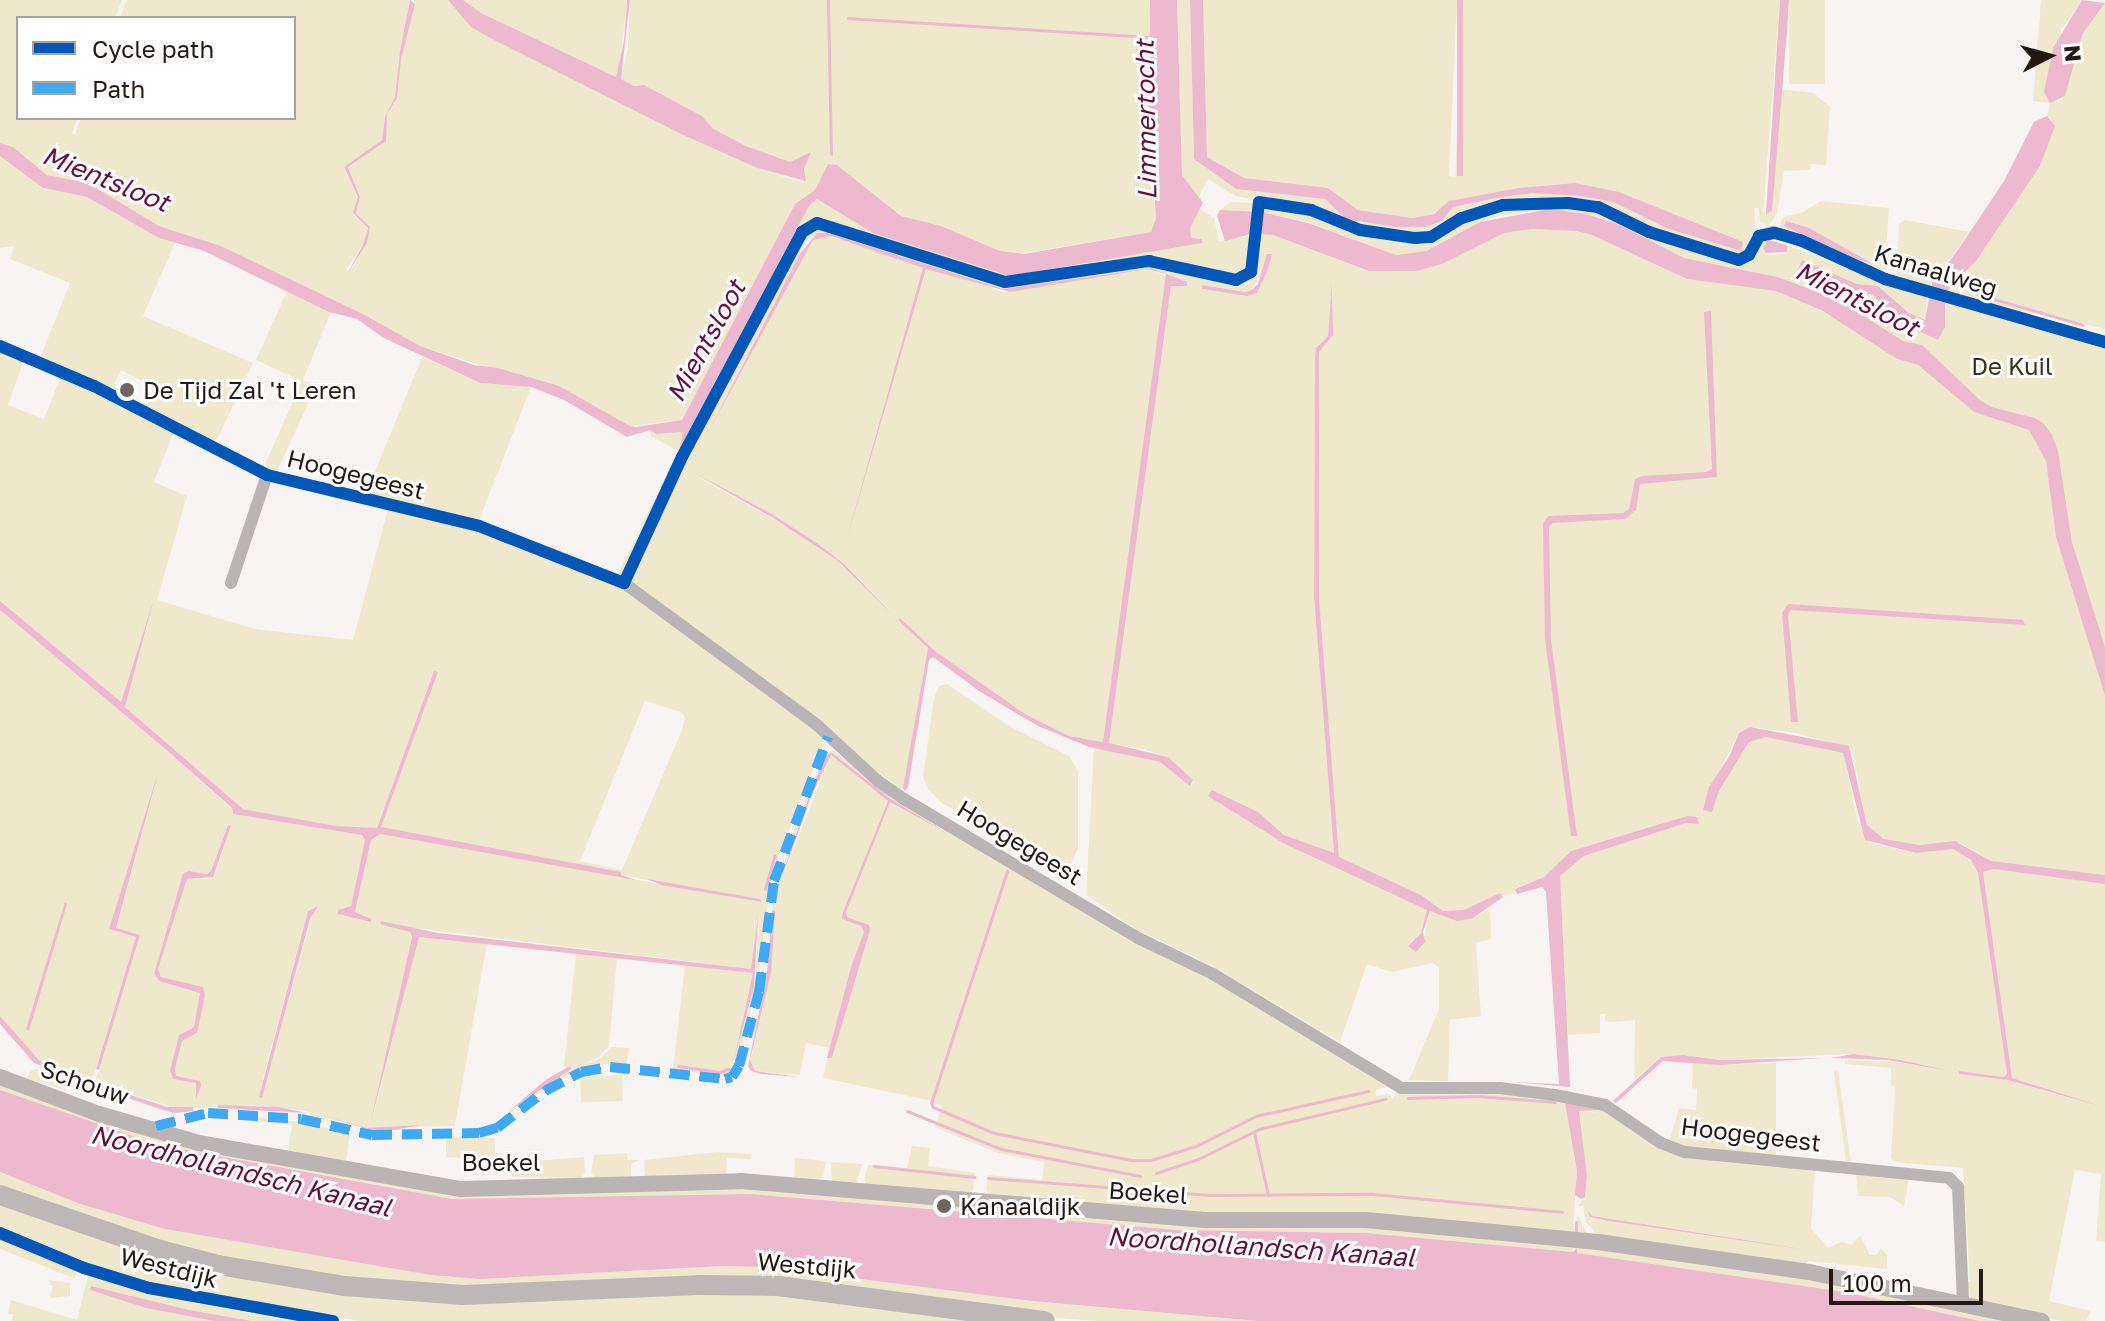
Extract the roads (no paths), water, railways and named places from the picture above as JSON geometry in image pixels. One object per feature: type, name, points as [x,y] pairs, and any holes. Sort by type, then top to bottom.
[{"type":"main road","name":"Westdijk","points":[[0,1195],[160,1250],[218,1265],[345,1286],[463,1295],[699,1285],[778,1286],[1045,1321]]},
{"type":"street","name":"Kanaalweg","points":[[1759,236],[1775,233],[1800,240],[1852,267],[1923,291],[2105,342]]},
{"type":"street","name":"Hoogegeest","points":[[0,346],[94,386],[267,475],[479,526],[624,583],[673,615],[817,725],[878,781],[904,799],[1138,938],[1213,974],[1401,1088],[1500,1088],[1555,1095],[1605,1105],[1651,1137],[1685,1152],[1949,1178],[1958,1187],[1963,1302]]},
{"type":"street","points":[[231,583],[267,475]]},
{"type":"street","name":"Schouw","points":[[0,1077],[156,1128]]},
{"type":"street","name":"Boekel","points":[[156,1128],[199,1143],[461,1189],[741,1181],[1207,1220],[1366,1220],[1598,1242],[1809,1272],[2042,1321]]},
{"type":"street","name":"Westdijk","points":[[0,1233],[84,1268],[149,1288],[333,1321]]},
{"type":"water","points":[[410,0],[415,4],[401,60],[397,98],[387,114],[386,141],[348,167],[360,197],[356,214],[370,227],[367,243],[347,274],[363,245],[368,228],[353,213],[358,197],[344,167],[382,140],[385,117],[395,97]]},
{"type":"water","points":[[448,0],[463,0],[481,13],[616,77],[624,41],[627,0],[630,0],[621,79],[634,86],[644,85],[702,116],[712,128],[746,146],[790,162],[811,152],[804,169],[806,181],[757,168],[681,134],[492,39],[471,27]]},
{"type":"water","points":[[1150,0],[1177,0],[1182,175],[1203,203],[1190,228],[1191,238],[1202,239],[1202,243],[1010,276],[873,233],[817,199],[809,206],[679,451],[683,432],[656,434],[650,430],[627,437],[564,400],[531,387],[480,383],[382,337],[357,319],[329,312],[204,251],[159,238],[87,197],[43,188],[0,156],[0,143],[13,147],[47,175],[88,183],[159,226],[221,246],[363,314],[420,346],[474,365],[498,368],[559,386],[636,427],[682,420],[795,204],[815,190],[828,164],[837,165],[901,216],[941,226],[1000,251],[1024,254],[1151,232],[1156,218],[1149,119]]},
{"type":"water","points":[[1190,0],[1203,0],[1207,157],[1244,178],[1328,188],[1358,210],[1412,218],[1434,214],[1449,201],[1518,188],[1575,183],[1619,192],[1743,242],[1741,251],[1669,229],[1613,202],[1581,196],[1532,193],[1497,198],[1453,207],[1442,221],[1425,227],[1396,227],[1346,219],[1325,199],[1236,189],[1194,159]]},
{"type":"water","points":[[1457,0],[1463,0],[1463,176],[1457,176]]},
{"type":"water","points":[[1780,0],[1789,0],[1787,32],[1772,211],[1766,214]]},
{"type":"water","points":[[2082,0],[2105,3],[2083,33],[2065,96],[2050,103],[2044,92],[2053,48]]},
{"type":"water","points":[[2047,116],[2055,126],[2040,166],[1976,261],[1945,293],[1945,327],[1938,340],[1899,322],[1872,294],[1844,294],[1798,270],[1802,260],[1857,284],[1878,286],[1909,313],[1925,320],[1934,273],[1949,262],[2004,181],[2034,122]]},
{"type":"water","points":[[1550,209],[1586,214],[1620,225],[1684,258],[1778,277],[1839,300],[1903,341],[1922,345],[1980,400],[1992,407],[2035,418],[2044,424],[2058,451],[2072,542],[2105,647],[2105,696],[2056,537],[2046,461],[2029,430],[1974,412],[1918,365],[1897,359],[1823,311],[1776,291],[1687,279],[1592,235],[1576,231],[1532,229],[1504,233],[1442,264],[1417,271],[1369,271],[1273,235],[1251,234],[1225,241],[1217,216],[1220,210],[1261,212],[1308,223],[1396,255],[1426,251],[1480,222]]},
{"type":"water","points":[[1786,221],[1809,228],[1874,264],[1852,258],[1784,226]]},
{"type":"water","points":[[817,233],[828,233],[1003,289],[1151,268],[1187,282],[1187,286],[1171,286],[1109,743],[1168,757],[1193,780],[1190,786],[1160,762],[1089,747],[1038,726],[979,691],[933,657],[929,660],[908,787],[905,791],[903,788],[928,648],[898,620],[900,618],[935,651],[1025,714],[1069,736],[1103,742],[1166,274],[1148,269],[1010,292],[926,269],[843,552],[923,268],[831,236],[813,240],[709,431],[799,255]]},
{"type":"water","points":[[1768,240],[1787,245],[1787,252],[1766,253],[1763,248]]},
{"type":"water","points":[[1267,254],[1272,254],[1257,293],[1247,296],[1202,289],[1202,285],[1245,292],[1252,290],[1258,284]]},
{"type":"water","points":[[1332,282],[1333,335],[1319,352],[1319,597],[1339,857],[1421,895],[1443,911],[1464,910],[1500,893],[1503,897],[1473,918],[1457,921],[1430,911],[1423,932],[1425,942],[1416,952],[1408,946],[1421,933],[1427,910],[1283,843],[1208,796],[1212,790],[1258,812],[1284,835],[1334,853],[1314,597],[1315,359],[1316,348],[1328,336]]},
{"type":"water","points":[[1711,311],[1717,477],[1640,484],[1636,510],[1625,519],[1552,523],[1549,527],[1551,639],[1577,836],[1571,836],[1545,639],[1543,524],[1548,516],[1623,513],[1629,509],[1635,479],[1642,476],[1712,469],[1704,312]]},
{"type":"water","points":[[694,473],[767,511],[817,543],[845,565],[892,614],[837,560],[773,518]]},
{"type":"water","points":[[154,599],[125,707],[243,809],[336,826],[377,828],[434,671],[438,672],[381,827],[621,872],[621,875],[636,880],[380,834],[371,840],[355,912],[371,919],[371,922],[338,914],[338,910],[351,906],[365,840],[362,835],[233,814],[232,808],[170,753],[0,610],[0,601],[121,702]]},
{"type":"water","points":[[1788,604],[2023,620],[2025,625],[1791,610],[1788,615],[1798,722],[1791,722],[1782,613]]},
{"type":"water","points":[[1750,727],[1849,746],[1867,825],[1884,839],[1920,845],[1955,841],[1991,861],[2105,875],[2105,884],[1994,869],[1983,872],[2012,1078],[2103,1107],[2008,1080],[1959,1074],[1959,1071],[2004,1077],[2007,1074],[1978,873],[1971,860],[1953,849],[1916,853],[1865,840],[1843,753],[1766,737],[1749,742],[1719,791],[1712,812],[1703,810],[1709,787],[1730,755],[1739,733]]},
{"type":"water","points":[[831,752],[891,799],[947,833],[890,802],[846,912],[847,917],[869,925],[870,930],[832,1058],[827,1058],[851,967],[864,932],[861,926],[842,919],[843,912],[888,801],[831,755],[811,797],[776,894],[810,793],[825,757]]},
{"type":"water","points":[[159,770],[116,928],[140,935],[99,1070],[96,1069],[136,937],[109,929]]},
{"type":"water","points":[[1687,816],[1697,817],[1699,824],[1686,823],[1584,856],[1560,876],[1570,1087],[1512,1082],[1559,1084],[1546,892],[1542,887],[1517,894],[1515,889],[1544,877],[1571,851]]},
{"type":"water","points":[[228,825],[231,826],[213,877],[187,879],[158,969],[161,977],[203,987],[205,995],[197,1033],[182,1041],[175,1069],[176,1076],[200,1081],[196,1099],[196,1083],[173,1079],[170,1071],[179,1035],[194,1027],[200,993],[159,981],[154,974],[183,874],[189,871],[207,874],[211,871]]},
{"type":"water","points":[[647,879],[760,899],[762,902],[661,885]]},
{"type":"water","points":[[65,902],[67,904],[29,1031],[26,1029]]},
{"type":"water","points":[[318,906],[310,919],[262,1098],[259,1097],[308,911]]},
{"type":"water","points":[[772,910],[775,911],[771,973],[750,1060],[755,1071],[799,1077],[761,1074],[751,1071],[748,1066],[767,974]]},
{"type":"water","points":[[758,916],[754,987],[734,1060],[753,973],[419,937],[371,1121],[412,937],[410,932],[380,924],[381,921],[438,933],[751,969]]},
{"type":"water","points":[[0,1016],[39,1060],[78,1076],[76,1079],[34,1063],[0,1024]]},
{"type":"water","points":[[1853,1054],[1901,1060],[1954,1072],[1888,1060],[1832,1058]]},
{"type":"water","points":[[1683,1055],[1719,1060],[1824,1058],[1720,1065],[1663,1061],[1616,1103],[1613,1101],[1661,1057]]},
{"type":"water","points":[[570,1066],[571,1069],[509,1111],[547,1079]]},
{"type":"water","points":[[85,1080],[167,1107],[193,1107],[193,1111],[174,1113],[84,1083]]},
{"type":"water","name":"Noordhollandsch Kanaal","points":[[0,1090],[159,1145],[452,1199],[751,1194],[1178,1230],[1366,1233],[1573,1252],[1577,1248],[1577,1253],[1845,1292],[1980,1321],[1257,1321],[1032,1301],[767,1267],[723,1266],[480,1279],[430,1275],[165,1229],[80,1204],[0,1172]]},
{"type":"water","points":[[1565,1103],[1599,1110],[1579,1111],[1587,1175],[1585,1197],[1581,1199],[1575,1195],[1577,1171]]},
{"type":"water","points":[[218,1105],[278,1107],[307,1113],[218,1108]]},
{"type":"water","points":[[322,1115],[366,1128],[421,1125],[395,1130],[370,1130]]},
{"type":"water","points":[[1588,1210],[1592,1216],[1808,1250],[1609,1221],[1590,1217]]},
{"type":"water","points":[[91,1286],[189,1310],[252,1321],[214,1321],[146,1308],[90,1290]]},
{"type":"waterway","points":[[828,0],[831,154]]},
{"type":"waterway","name":"Limmertocht","points":[[848,18],[1148,37]]},
{"type":"waterway","points":[[1977,294],[2083,325]]},
{"type":"waterway","points":[[765,889],[775,855]]},
{"type":"waterway","points":[[1007,871],[931,1103],[933,1107],[994,1133],[1131,1160],[1151,1160],[1196,1146],[1256,1116],[1368,1091]]},
{"type":"waterway","points":[[678,1066],[720,1072],[728,1069]]},
{"type":"waterway","points":[[1408,1098],[1477,1096],[1555,1102]]},
{"type":"waterway","points":[[1156,1173],[1198,1159],[1259,1129],[1385,1099]]},
{"type":"waterway","points":[[907,1111],[1001,1149],[1140,1176]]},
{"type":"waterway","points":[[1254,1132],[1268,1195]]},
{"type":"waterway","points":[[874,1166],[974,1177]]},
{"type":"waterway","points":[[988,1178],[1210,1195],[1373,1194],[1562,1212]]},
{"type":"waterway","points":[[1576,1222],[1576,1230]]},
{"type":"place","name":"De Tijd Zal 't Leren","points":[[127,390]]},
{"type":"place","name":"Kanaaldijk","points":[[944,1206]]},
{"type":"water label","name":"Mientsloot","points":[[106,179]]},
{"type":"water label","name":"Mientsloot","points":[[1857,299]]},
{"type":"water label","name":"Mientsloot","points":[[706,341]]},
{"type":"park label","name":"De Kuil","points":[[2012,366]]}]
